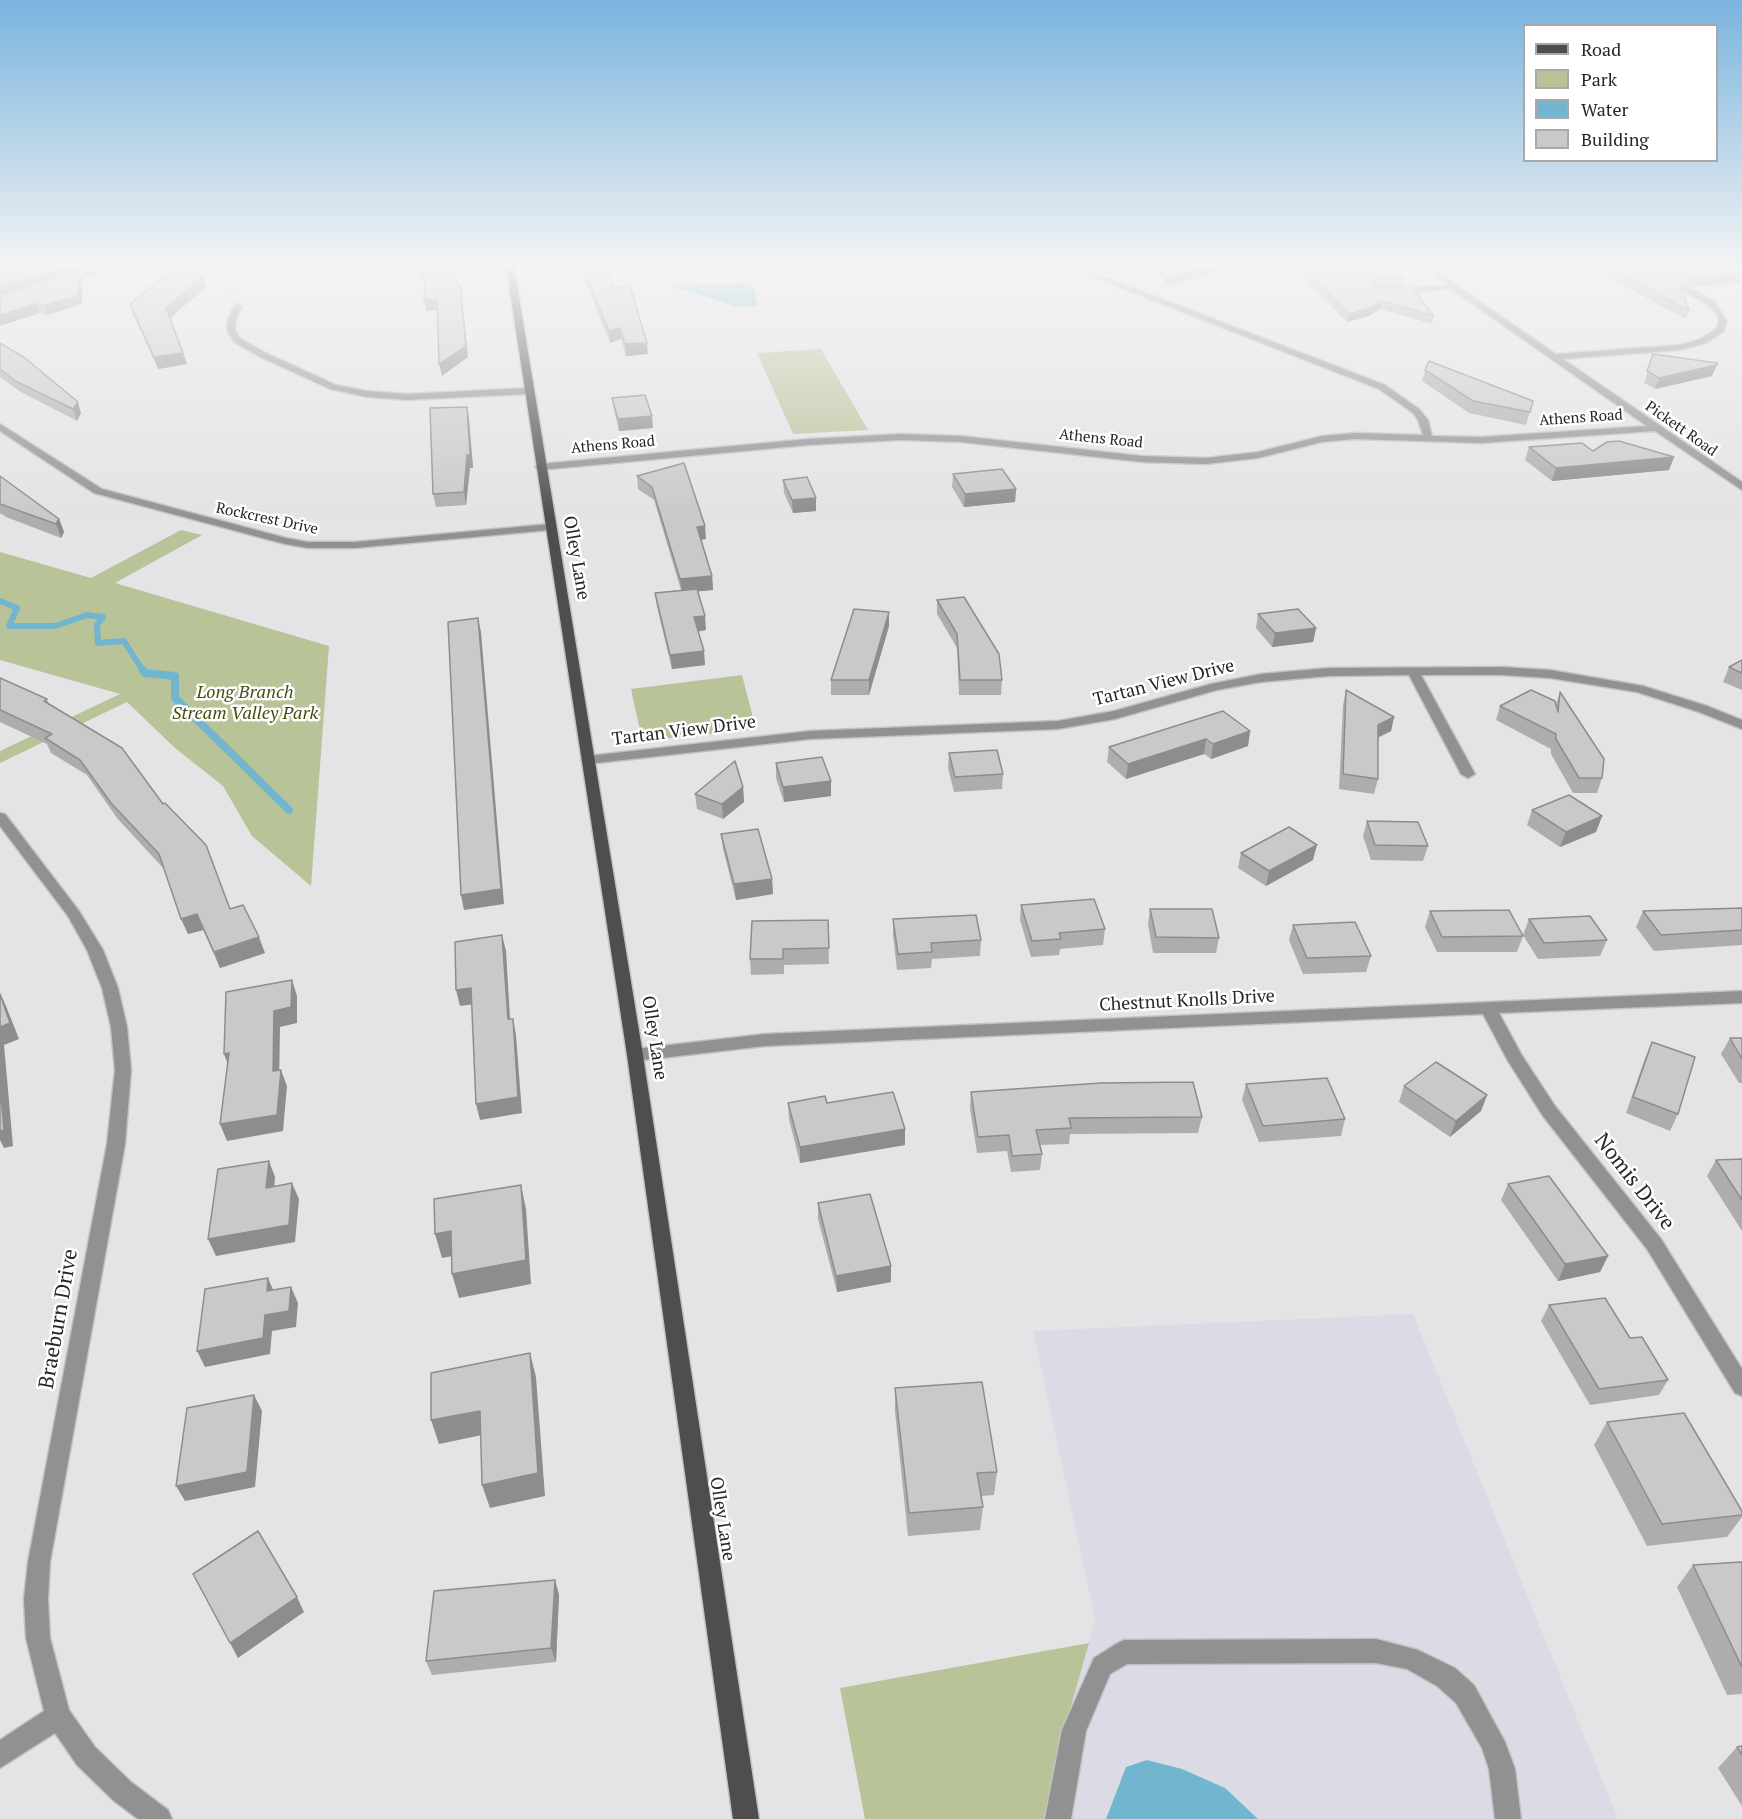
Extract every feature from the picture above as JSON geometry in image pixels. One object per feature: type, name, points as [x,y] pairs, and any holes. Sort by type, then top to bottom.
[{"type":"main road","name":"Olley Lane","points":[[522,351],[635,1055],[746,1819]]},
{"type":"street","points":[[256,351],[333,387],[367,394],[407,397],[528,391]]},
{"type":"street","points":[[1289,351],[1382,387],[1416,411],[1423,420],[1428,437]]},
{"type":"street","name":"Pickett Road","points":[[1546,351],[1742,487]]},
{"type":"street","points":[[1555,357],[1636,351]]},
{"type":"street","name":"Rockcrest Drive","points":[[0,428],[98,491],[296,543],[355,545],[549,527]]},
{"type":"street","name":"Athens Road","points":[[540,467],[855,439],[961,439],[1142,459],[1206,461],[1258,455],[1335,437],[1376,435],[1481,440],[1656,428]]},
{"type":"street","name":"Tartan View Drive","points":[[588,760],[810,735],[1058,724],[1115,715],[1215,687],[1261,678],[1329,672],[1502,671],[1584,678],[1668,698],[1742,726]]},
{"type":"street","points":[[1413,672],[1468,774]]},
{"type":"street","name":"Braeburn Drive","points":[[0,816],[74,914],[94,950],[110,988],[119,1027],[123,1070],[116,1144],[39,1562],[36,1599],[38,1638],[58,1716],[86,1756],[122,1791],[159,1819]]},
{"type":"street","name":"Chestnut Knolls Drive","points":[[635,1055],[765,1040],[1742,997]]},
{"type":"street","name":"Nomis Drive","points":[[1487,1007],[1514,1057],[1549,1111],[1654,1244],[1742,1387]]},
{"type":"street","points":[[1058,1819],[1074,1730],[1102,1666],[1124,1652],[1376,1651],[1410,1658],[1446,1677],[1465,1694],[1493,1742],[1502,1769],[1508,1819]]},
{"type":"street","points":[[0,1755],[58,1716]]},
{"type":"shaded area","points":[[1413,1314],[1618,1819],[1047,1819],[1054,1765],[1095,1619],[1033,1331]]},
{"type":"green space","points":[[822,351],[868,430],[793,434],[757,353]]},
{"type":"green space","name":"Long Branch Stream Valley Park","points":[[181,530],[202,535],[115,583],[329,646],[311,886],[252,836],[223,786],[175,748],[127,702],[0,763],[0,751],[120,694],[0,660],[0,552],[91,578]]},
{"type":"green space","points":[[742,675],[756,729],[663,739],[647,735],[639,726],[631,689]]},
{"type":"green space","points":[[1089,1643],[1054,1765],[1047,1819],[865,1819],[840,1688]]},
{"type":"water","points":[[1147,1760],[1182,1769],[1225,1788],[1258,1819],[1106,1819],[1126,1767]]},
{"type":"building","points":[[0,351],[13,351],[78,402],[73,409],[17,382],[0,369]]},
{"type":"building","points":[[151,351],[182,351],[183,353],[154,357]]},
{"type":"building","points":[[439,351],[459,351],[439,364]]},
{"type":"building","points":[[1653,354],[1717,363],[1717,365],[1659,378],[1647,371]]},
{"type":"building","points":[[1429,361],[1533,401],[1530,412],[1473,401],[1425,370]]},
{"type":"building","points":[[645,395],[652,416],[618,419],[612,398]]},
{"type":"building","points":[[467,407],[470,455],[467,455],[464,492],[433,494],[430,408]]},
{"type":"building","points":[[1619,441],[1674,457],[1556,468],[1529,447],[1582,443],[1593,451],[1607,442]]},
{"type":"building","points":[[684,463],[705,526],[697,527],[712,576],[680,579],[652,487],[637,476]]},
{"type":"building","points":[[1002,469],[1016,489],[965,494],[953,474]]},
{"type":"building","points":[[0,476],[59,519],[56,524],[0,504]]},
{"type":"building","points":[[807,477],[816,498],[792,500],[783,480]]},
{"type":"building","points":[[697,589],[705,616],[694,617],[704,651],[670,655],[655,593]]},
{"type":"building","points":[[964,597],[999,654],[1002,680],[960,680],[957,634],[937,600]]},
{"type":"building","points":[[854,609],[889,612],[869,680],[831,680]]},
{"type":"building","points":[[1298,609],[1316,628],[1275,633],[1258,614]]},
{"type":"building","points":[[478,618],[501,889],[461,895],[448,622]]},
{"type":"building","points":[[1742,660],[1742,673],[1729,667]]},
{"type":"building","points":[[0,678],[47,699],[44,701],[122,748],[163,804],[165,803],[206,845],[230,909],[243,905],[259,937],[214,952],[197,914],[181,919],[159,854],[111,803],[80,760],[45,738],[52,734],[0,710]]},
{"type":"building","points":[[1346,690],[1394,717],[1378,725],[1378,779],[1343,774]]},
{"type":"building","points":[[1531,690],[1555,701],[1558,712],[1560,692],[1604,759],[1602,778],[1579,778],[1556,739],[1556,734],[1500,706]]},
{"type":"building","points":[[1223,711],[1250,731],[1213,744],[1206,739],[1128,764],[1109,747]]},
{"type":"building","points":[[997,750],[1003,774],[955,777],[949,753]]},
{"type":"building","points":[[822,757],[831,781],[783,787],[776,763]]},
{"type":"building","points":[[735,761],[743,787],[722,804],[695,794]]},
{"type":"building","points":[[1569,795],[1602,816],[1566,832],[1532,810]]},
{"type":"building","points":[[1367,821],[1418,822],[1428,846],[1375,845]]},
{"type":"building","points":[[1289,827],[1317,845],[1269,871],[1241,853]]},
{"type":"building","points":[[758,829],[772,879],[734,884],[721,834]]},
{"type":"building","points":[[1094,899],[1105,929],[1059,933],[1061,939],[1032,941],[1021,905]]},
{"type":"building","points":[[1742,908],[1742,930],[1661,935],[1643,911]]},
{"type":"building","points":[[1150,909],[1212,909],[1219,938],[1156,937]]},
{"type":"building","points":[[1509,910],[1523,936],[1442,937],[1430,911]]},
{"type":"building","points":[[976,915],[981,940],[931,943],[932,952],[898,954],[893,919]]},
{"type":"building","points":[[1590,916],[1607,940],[1544,943],[1529,919]]},
{"type":"building","points":[[828,920],[829,948],[783,949],[783,959],[750,959],[752,921]]},
{"type":"building","points":[[1355,922],[1371,956],[1307,958],[1293,925]]},
{"type":"building","points":[[502,935],[508,1019],[513,1019],[518,1097],[476,1104],[471,988],[456,990],[455,942]]},
{"type":"building","points":[[292,980],[291,1007],[274,1011],[273,1071],[281,1070],[277,1115],[220,1124],[229,1053],[224,1054],[226,992]]},
{"type":"building","points":[[0,994],[10,1023],[0,1027]]},
{"type":"building","points":[[1730,1038],[1742,1038],[1742,1059]]},
{"type":"building","points":[[1652,1042],[1695,1057],[1678,1114],[1633,1097]]},
{"type":"building","points":[[1436,1062],[1487,1095],[1456,1121],[1404,1086]]},
{"type":"building","points":[[1327,1078],[1345,1119],[1263,1126],[1246,1084]]},
{"type":"building","points":[[1193,1082],[1202,1117],[1069,1118],[1071,1128],[1036,1130],[1042,1154],[1012,1156],[1009,1135],[978,1137],[971,1092],[1101,1083]]},
{"type":"building","points":[[0,1084],[4,1130],[0,1131]]},
{"type":"building","points":[[893,1092],[905,1129],[800,1147],[788,1103],[825,1096],[827,1103]]},
{"type":"building","points":[[1742,1159],[1742,1200],[1716,1160]]},
{"type":"building","points":[[269,1161],[266,1188],[292,1183],[289,1225],[208,1239],[218,1169]]},
{"type":"building","points":[[1549,1176],[1608,1256],[1565,1264],[1508,1184]]},
{"type":"building","points":[[521,1185],[526,1260],[452,1274],[451,1231],[435,1234],[434,1199]]},
{"type":"building","points":[[870,1194],[891,1266],[836,1276],[818,1203]]},
{"type":"building","points":[[268,1278],[267,1291],[291,1287],[289,1311],[265,1315],[263,1338],[197,1351],[205,1289]]},
{"type":"building","points":[[1605,1298],[1630,1338],[1642,1337],[1668,1380],[1599,1389],[1549,1305]]},
{"type":"building","points":[[530,1353],[538,1473],[482,1485],[480,1411],[431,1420],[431,1373]]},
{"type":"building","points":[[982,1382],[997,1472],[977,1473],[983,1507],[909,1513],[895,1388]]},
{"type":"building","points":[[254,1395],[247,1472],[176,1486],[187,1408]]},
{"type":"building","points":[[1684,1413],[1742,1511],[1742,1515],[1662,1524],[1607,1422]]},
{"type":"building","points":[[258,1531],[297,1597],[230,1643],[193,1574]]},
{"type":"building","points":[[1742,1562],[1742,1667],[1693,1565]]},
{"type":"building","points":[[555,1580],[551,1648],[426,1661],[434,1591]]},
{"type":"waterway","points":[[0,601],[17,608],[9,626],[55,626],[87,615],[103,617],[97,625],[98,643],[124,641],[143,671]]},
{"type":"waterway","points":[[142,669],[145,673],[175,676],[175,698],[289,810]]}]
